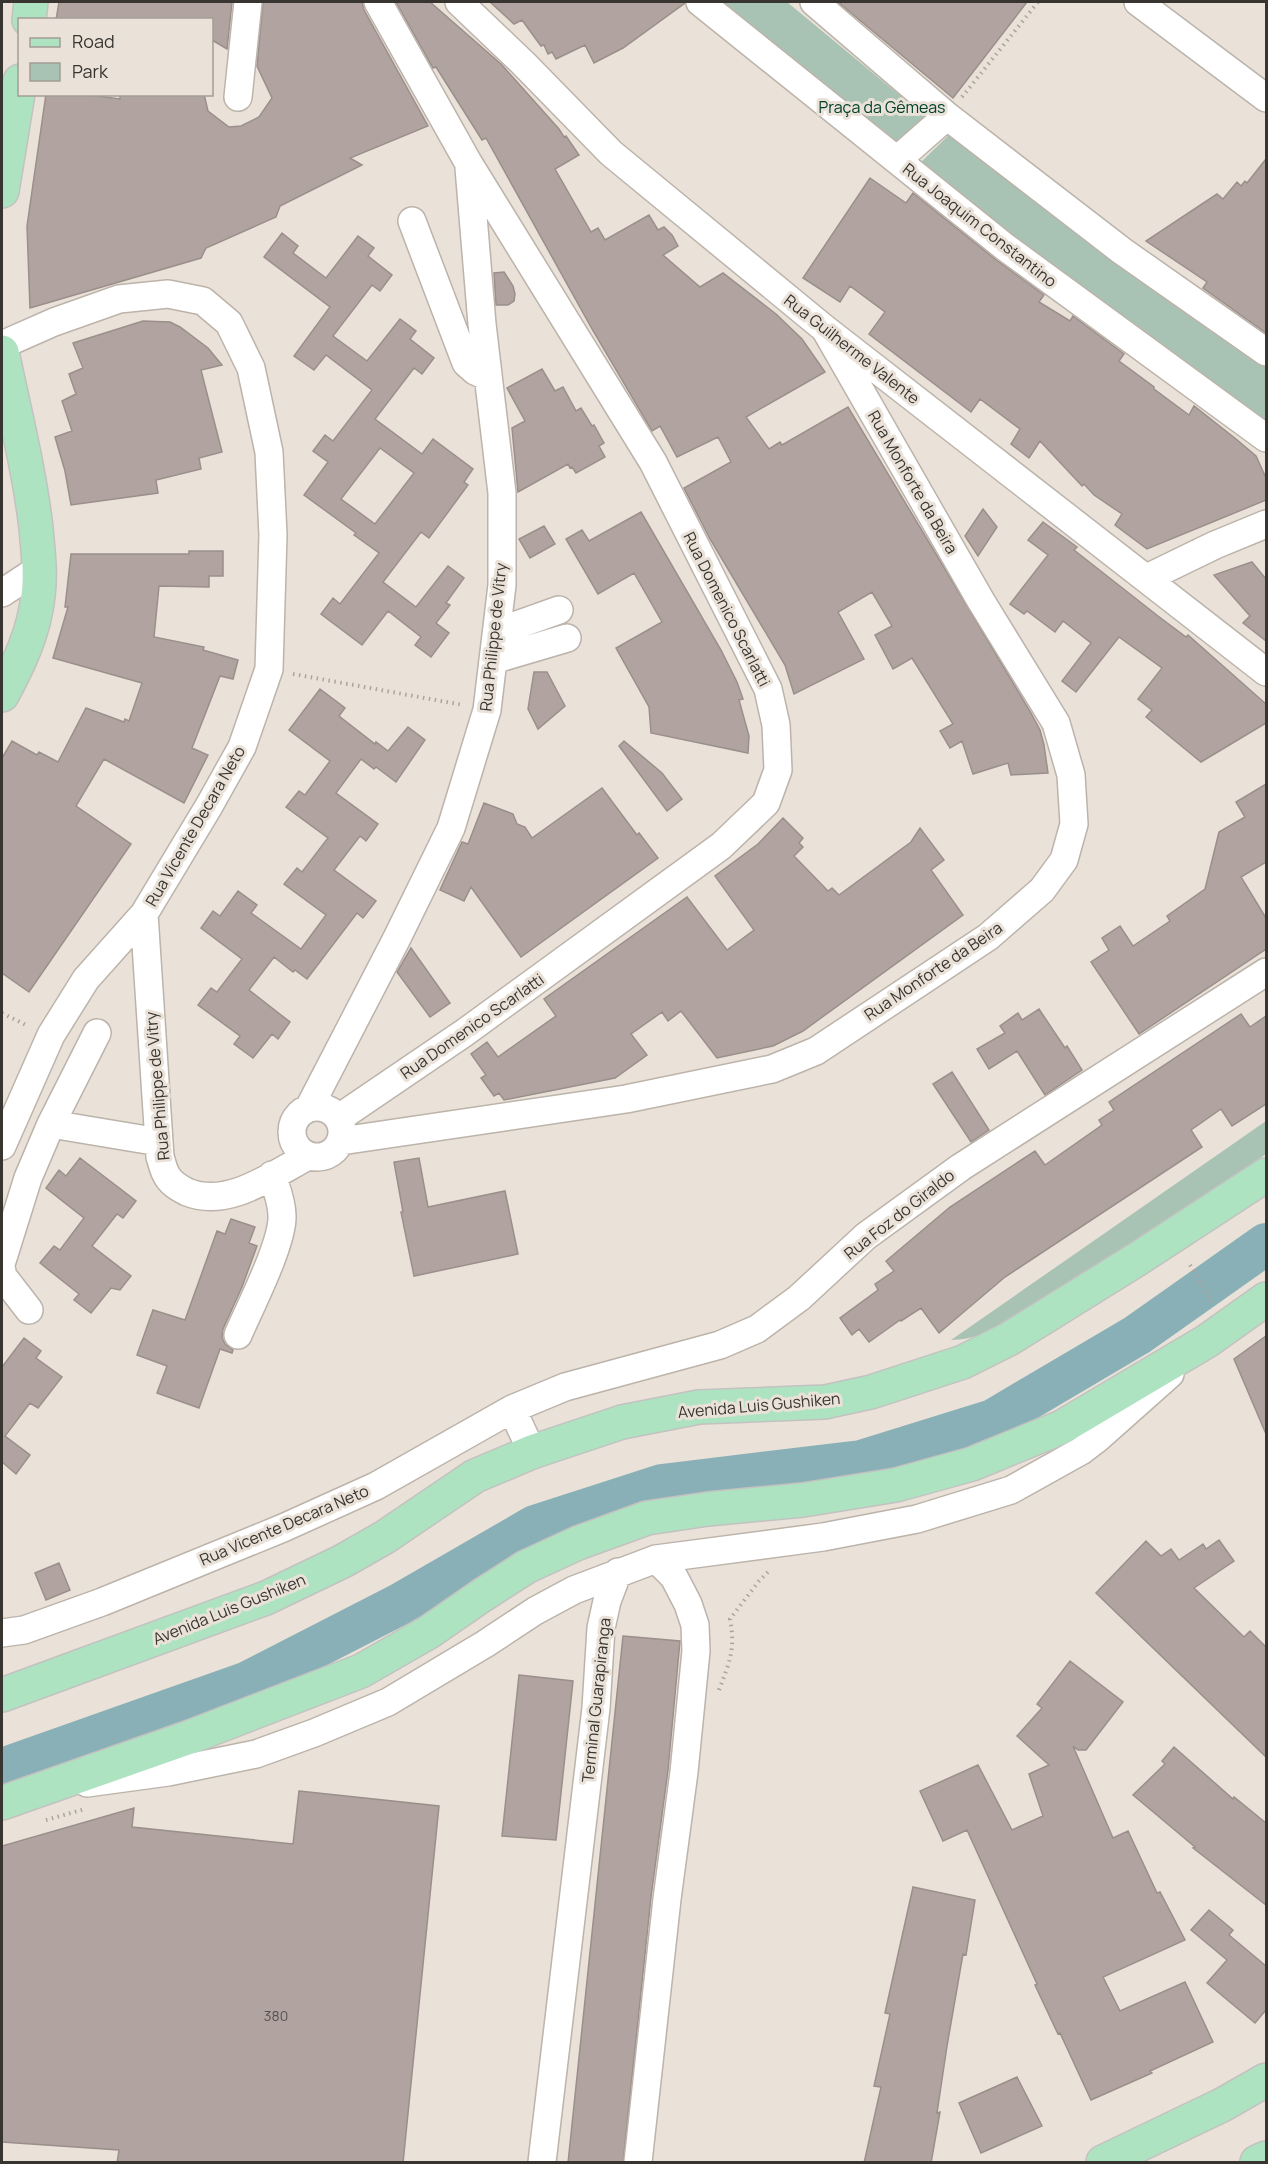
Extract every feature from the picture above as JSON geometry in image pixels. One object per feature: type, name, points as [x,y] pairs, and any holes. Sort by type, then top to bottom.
[{"type":"main road","points":[[29,18],[32,2]]},
{"type":"main road","points":[[2,191],[18,93]]},
{"type":"main road","points":[[2,352],[32,492],[40,568],[38,598],[27,643],[19,664],[2,695]]},
{"type":"main road","name":"Avenida Luis Gushiken","points":[[2,1695],[266,1598],[343,1561],[385,1537],[475,1476],[532,1452],[622,1422],[699,1407],[825,1402],[871,1392],[963,1362],[1009,1339],[1266,1175]]},
{"type":"main road","points":[[2,1803],[190,1737],[361,1671],[429,1632],[526,1567],[578,1543],[647,1518],[708,1509],[803,1500],[884,1487],[972,1464],[1062,1427],[1207,1341],[1266,1299]]},
{"type":"main road","points":[[1103,2163],[1222,2105],[1266,2080]]},
{"type":"main road","points":[[1257,2163],[1266,2158]]},
{"type":"street","points":[[238,97],[248,2]]},
{"type":"street","name":"Rua Domenico Scarlatti","points":[[341,1129],[375,1095],[464,1034],[721,846],[766,803],[778,770],[776,725],[768,689],[653,462],[469,164],[378,2]]},
{"type":"street","name":"Rua Guilherme Valente","points":[[459,2],[523,63],[610,153],[825,329],[1266,672]]},
{"type":"street","name":"Rua Joaquim Constantino","points":[[700,2],[1005,248],[1266,438]]},
{"type":"street","points":[[814,2],[947,116],[1122,251],[1266,352]]},
{"type":"street","points":[[1138,2],[1266,98]]},
{"type":"street","points":[[897,160],[947,116]]},
{"type":"street","name":"Rua Philippe de Vitry","points":[[309,1108],[451,828],[487,710],[502,585],[502,493],[481,312],[469,164]]},
{"type":"street","points":[[412,221],[465,363],[488,377]]},
{"type":"street","name":"Rua Vicente Decara Neto","points":[[2,345],[54,322],[119,299],[168,294],[202,301],[229,323],[251,369],[269,452],[273,535],[268,669],[242,747],[144,914],[86,979],[51,1035],[2,1146]]},
{"type":"street","name":"Rua Monforte da Beira","points":[[341,1129],[413,1130],[626,1099],[772,1069],[816,1051],[988,937],[1042,891],[1064,860],[1074,824],[1071,775],[1056,723],[981,602],[825,329]]},
{"type":"street","points":[[1146,578],[1266,524]]},
{"type":"street","points":[[2,593],[40,568]]},
{"type":"street","points":[[496,632],[559,610]]},
{"type":"street","points":[[493,660],[567,638]]},
{"type":"street","name":"Rua Philippe de Vitry","points":[[144,914],[160,1157],[166,1176],[178,1188],[199,1197],[226,1196],[272,1175],[300,1148]]},
{"type":"street","name":"Rua Foz do Giraldo","points":[[512,1409],[565,1388],[720,1345],[757,1329],[799,1298],[866,1236],[961,1167],[1266,972]]},
{"type":"street","points":[[2,1261],[28,1178],[51,1124],[97,1033]]},
{"type":"street","points":[[320,1107],[331,1110],[341,1129],[334,1152],[321,1158],[300,1148],[292,1126],[298,1115],[309,1108],[320,1107]]},
{"type":"street","points":[[51,1124],[159,1142]]},
{"type":"street","points":[[240,1191],[300,1148]]},
{"type":"street","points":[[238,1335],[279,1238],[282,1218],[281,1203],[272,1175]]},
{"type":"street","points":[[2,1271],[2,1275],[29,1310]]},
{"type":"street","points":[[38,1789],[168,1772],[256,1754],[314,1733],[388,1702],[535,1611],[574,1590],[656,1559],[823,1538],[917,1520],[1011,1490],[1098,1438],[1207,1341]]},
{"type":"street","points":[[512,1409],[532,1452]]},
{"type":"street","name":"Rua Vicente Decara Neto","points":[[2,1633],[24,1630],[102,1602],[283,1528],[376,1486],[512,1409]]},
{"type":"street","points":[[638,2163],[696,1651],[694,1625],[688,1604],[674,1577],[656,1559]]},
{"type":"street","name":"Terminal Guarapiranga","points":[[542,2163],[596,1708],[601,1628],[607,1601],[618,1572]]},
{"type":"path","points":[[947,116],[1038,2]]},
{"type":"path","points":[[268,669],[487,710]]},
{"type":"path","points":[[1190,1265],[1214,1305]]},
{"type":"path","points":[[717,1693],[732,1654],[733,1635],[730,1619],[759,1581],[775,1565]]},
{"type":"green space","name":"Praça da Gêmeas","points":[[717,2],[787,2],[926,117],[895,145]]},
{"type":"green space","name":"Praça da Gêmeas","points":[[954,130],[1266,364],[1266,426],[1016,242],[918,165]]},
{"type":"green space","points":[[1266,1121],[1266,1154],[1046,1303],[995,1330],[951,1340]]},
{"type":"building","points":[[59,2],[232,2],[227,49],[213,41],[213,18],[56,18]]},
{"type":"building","points":[[263,2],[362,2],[364,10],[428,126],[350,158],[362,165],[280,206],[276,217],[206,248],[201,258],[30,308],[27,226],[46,96],[97,96],[120,99],[120,96],[204,96],[208,111],[229,127],[241,126],[259,117],[272,98],[257,66]]},
{"type":"building","points":[[396,2],[430,2],[501,64],[564,137],[566,136],[579,155],[555,169],[591,232],[598,228],[605,240],[649,215],[658,230],[664,227],[678,246],[663,255],[700,287],[723,273],[776,314],[802,339],[825,372],[746,417],[769,449],[780,442],[782,445],[848,407],[1031,713],[1040,730],[1048,773],[1011,775],[1008,763],[973,774],[962,741],[950,748],[940,731],[953,724],[912,658],[893,669],[875,635],[892,626],[872,592],[838,612],[864,659],[794,694],[785,665],[710,539],[684,488],[731,462],[718,437],[677,457],[660,426],[652,431],[592,329],[486,138],[482,140],[436,67],[433,68]]},
{"type":"building","points":[[490,2],[685,3],[623,48],[594,63],[585,45],[556,59],[552,52],[548,54],[544,45],[541,46],[522,20],[514,24]]},
{"type":"building","points":[[838,2],[1027,2],[953,98]]},
{"type":"building","points":[[1266,159],[1266,333],[1203,288],[1207,282],[1146,241],[1217,194],[1223,199],[1237,182],[1241,186],[1245,181],[1247,183]]},
{"type":"building","points":[[870,178],[906,203],[913,193],[1044,295],[1039,302],[1070,321],[1073,316],[1124,354],[1119,361],[1154,389],[1189,415],[1194,406],[1236,439],[1256,456],[1266,478],[1266,500],[1147,549],[1115,525],[1122,514],[1094,495],[1084,484],[1082,486],[1040,441],[1029,458],[1011,444],[1020,429],[980,399],[971,412],[869,334],[885,312],[850,286],[840,302],[803,278]]},
{"type":"building","points":[[282,233],[298,246],[293,253],[326,278],[358,236],[374,248],[368,256],[392,275],[380,291],[372,285],[333,336],[367,361],[400,319],[416,331],[410,339],[434,358],[422,374],[414,368],[375,419],[422,454],[433,439],[473,469],[464,482],[468,485],[429,538],[421,532],[383,582],[416,607],[448,566],[464,578],[446,603],[450,605],[436,623],[449,633],[431,657],[415,645],[421,637],[388,611],[362,645],[321,614],[333,598],[340,604],[379,553],[304,495],[328,462],[313,451],[325,435],[333,441],[372,390],[326,355],[314,370],[294,356],[330,307],[264,257]],"holes":[[[380,448],[414,473],[375,524],[341,499]]]},
{"type":"building","points":[[504,272],[513,286],[514,301],[508,305],[496,305],[494,273]]},
{"type":"building","points":[[143,321],[170,322],[180,327],[208,348],[222,365],[201,370],[222,452],[199,458],[201,469],[156,480],[158,493],[71,505],[65,471],[55,437],[72,431],[62,401],[76,394],[69,374],[83,368],[73,343]]},
{"type":"building","points":[[542,369],[555,391],[563,387],[576,411],[581,408],[592,426],[594,425],[604,443],[599,446],[605,457],[576,473],[568,464],[518,492],[512,428],[525,421],[507,388]]},
{"type":"building","points":[[983,509],[997,527],[978,556],[965,536]]},
{"type":"building","points":[[641,512],[721,650],[737,682],[743,699],[739,700],[749,736],[748,753],[651,733],[649,707],[616,648],[662,622],[634,573],[598,594],[566,539],[582,530],[589,541]]},
{"type":"building","points":[[1043,522],[1077,547],[1074,550],[1158,616],[1186,637],[1188,635],[1266,704],[1266,723],[1201,762],[1146,717],[1152,710],[1138,699],[1162,668],[1119,637],[1076,692],[1062,681],[1091,643],[1063,621],[1055,632],[1027,611],[1024,614],[1010,604],[1048,555],[1028,540]]},
{"type":"building","points":[[544,526],[555,544],[530,558],[519,539]]},
{"type":"building","points":[[189,551],[223,551],[223,576],[209,576],[209,587],[159,586],[154,637],[204,647],[203,650],[238,660],[233,679],[220,676],[192,748],[208,755],[184,803],[104,759],[76,806],[131,844],[29,992],[2,973],[2,758],[12,741],[37,755],[39,752],[58,762],[86,708],[124,722],[125,719],[129,721],[142,683],[53,658],[68,607],[65,607],[71,554],[189,554]]},
{"type":"building","points":[[1252,562],[1266,579],[1266,641],[1243,623],[1250,616],[1214,575]]},
{"type":"building","points":[[534,672],[547,672],[565,706],[538,729],[528,709]]},
{"type":"building","points":[[320,689],[345,708],[339,716],[375,744],[376,742],[388,751],[408,727],[425,740],[396,782],[361,759],[336,793],[378,824],[366,841],[360,836],[334,870],[376,901],[363,918],[357,913],[307,979],[295,970],[293,972],[274,957],[249,990],[290,1022],[278,1039],[272,1034],[253,1058],[234,1044],[240,1036],[198,1005],[211,988],[217,992],[242,959],[201,928],[213,911],[220,916],[238,891],[257,905],[251,913],[301,949],[326,915],[284,884],[297,868],[302,872],[328,838],[286,807],[299,791],[305,795],[330,761],[289,730]]},
{"type":"building","points":[[624,741],[662,773],[682,799],[667,811],[619,746]]},
{"type":"building","points":[[1266,784],[1266,862],[1241,877],[1266,918],[1266,949],[1139,1034],[1091,962],[1109,950],[1102,938],[1120,926],[1133,946],[1170,921],[1167,916],[1205,889],[1219,832],[1245,817],[1236,802]]},
{"type":"building","points":[[602,788],[637,835],[639,833],[658,858],[521,957],[471,887],[464,901],[440,890],[462,842],[468,844],[484,803],[513,814],[517,824],[525,827],[532,838]]},
{"type":"building","points":[[783,818],[803,838],[799,843],[803,847],[794,856],[828,891],[832,888],[839,895],[911,842],[920,828],[944,860],[931,870],[963,915],[803,1031],[773,1046],[717,1058],[681,1011],[668,1021],[662,1012],[631,1034],[647,1055],[615,1078],[504,1100],[499,1093],[494,1096],[481,1078],[486,1075],[471,1054],[487,1042],[498,1057],[556,1016],[544,999],[687,897],[727,950],[754,930],[715,876],[758,844]]},
{"type":"building","points":[[411,948],[450,1003],[430,1017],[397,972]]},
{"type":"building","points":[[1039,1009],[1082,1070],[1045,1095],[1017,1051],[989,1069],[977,1049],[1005,1033],[1000,1026],[1018,1013],[1022,1020]]},
{"type":"building","points":[[1241,1014],[1250,1027],[1266,1016],[1266,1104],[1232,1126],[1221,1109],[1191,1130],[1202,1147],[1005,1277],[939,1333],[921,1308],[869,1342],[859,1329],[852,1335],[840,1318],[878,1290],[875,1284],[894,1271],[886,1261],[950,1207],[1035,1151],[1045,1165],[1102,1125],[1099,1120],[1114,1110],[1109,1102]]},
{"type":"building","points":[[952,1072],[989,1130],[971,1142],[933,1084]]},
{"type":"building","points":[[80,1158],[136,1201],[123,1218],[117,1214],[92,1246],[131,1276],[120,1290],[111,1288],[91,1313],[74,1300],[79,1294],[40,1263],[54,1246],[60,1250],[84,1218],[46,1188],[59,1170],[66,1176]]},
{"type":"building","points":[[419,1158],[428,1207],[505,1191],[518,1254],[414,1276],[394,1162]]},
{"type":"building","points":[[231,1219],[255,1227],[249,1243],[257,1246],[223,1329],[222,1337],[225,1344],[233,1350],[232,1353],[220,1349],[199,1408],[157,1393],[167,1366],[137,1355],[153,1310],[185,1320],[217,1231],[225,1234]]},
{"type":"building","points":[[1266,1336],[1266,1434],[1234,1359]]},
{"type":"building","points":[[24,1338],[41,1351],[36,1358],[62,1377],[38,1408],[30,1403],[5,1436],[30,1455],[16,1474],[2,1462],[2,1367]]},
{"type":"building","points":[[1219,1540],[1234,1561],[1194,1588],[1244,1637],[1250,1631],[1266,1647],[1266,1757],[1096,1593],[1146,1541],[1161,1556],[1171,1549],[1179,1560],[1203,1544],[1206,1549]]},
{"type":"building","points":[[59,1563],[70,1590],[46,1600],[35,1573]]},
{"type":"building","points":[[623,1636],[680,1641],[668,1770],[651,1897],[623,2163],[568,2163]]},
{"type":"building","points":[[1070,1661],[1123,1702],[1086,1750],[1078,1750],[1073,1746],[1113,1838],[1128,1831],[1157,1893],[1160,1892],[1185,1940],[1103,1977],[1120,2011],[1185,1982],[1213,2042],[1150,2071],[1152,2073],[1091,2100],[1035,1985],[1037,1984],[967,1830],[943,1841],[920,1791],[978,1765],[1012,1830],[1043,1816],[1029,1774],[1049,1765],[1017,1736],[1042,1708],[1037,1704]]},
{"type":"building","points":[[519,1675],[573,1681],[556,1840],[502,1836]]},
{"type":"building","points":[[1174,1747],[1233,1799],[1234,1797],[1266,1823],[1266,1905],[1193,1848],[1195,1847],[1133,1795],[1165,1764],[1162,1761]]},
{"type":"building","points":[[299,1791],[439,1806],[403,2163],[117,2163],[119,2150],[2,2142],[2,1846],[134,1808],[132,1827],[293,1844]]},
{"type":"building","points":[[913,1887],[975,1900],[947,2046],[937,2113],[940,2112],[931,2163],[864,2163],[881,2087],[874,2086],[890,2014],[885,2013]]},
{"type":"building","points":[[1209,1910],[1233,1930],[1229,1935],[1266,1966],[1266,2010],[1255,2023],[1207,1983],[1227,1960],[1191,1930]]},
{"type":"building","points":[[1017,2077],[1042,2126],[981,2153],[959,2103]]},
{"type":"waterway","points":[[2,1769],[248,1682],[400,1604],[535,1526],[662,1485],[861,1461],[993,1420],[1137,1335],[1266,1244]]}]
